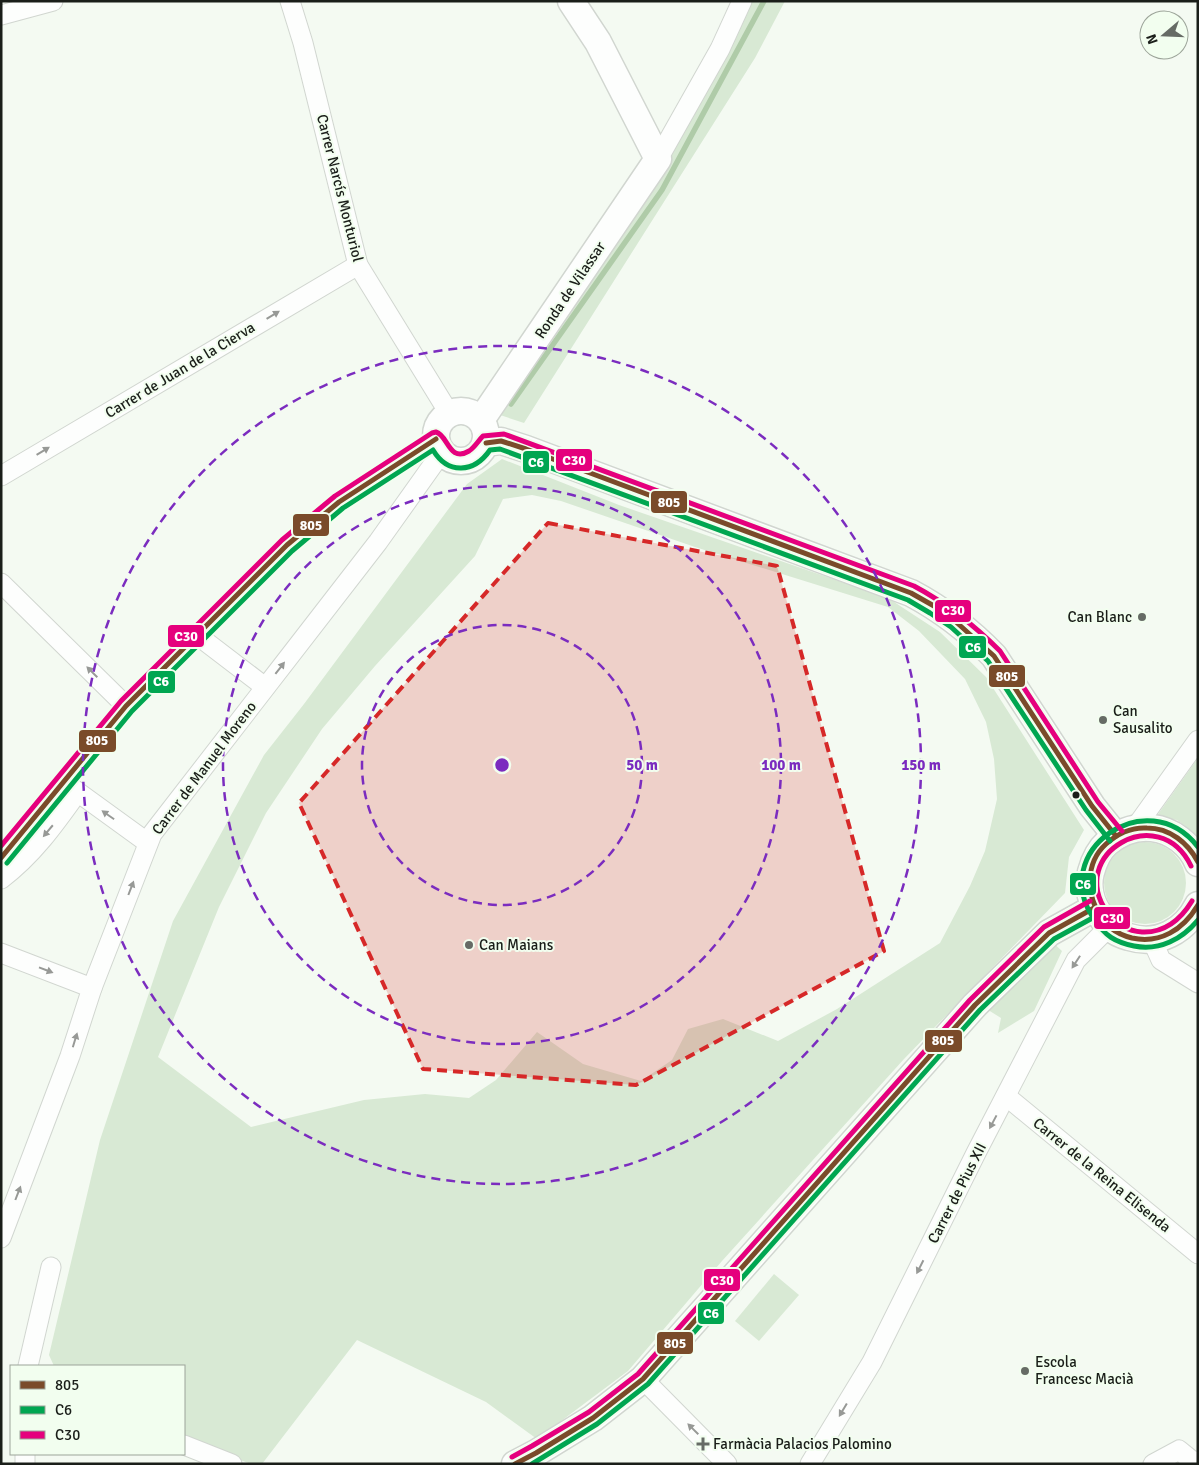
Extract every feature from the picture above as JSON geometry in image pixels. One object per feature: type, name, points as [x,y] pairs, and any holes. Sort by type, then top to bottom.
[{"type":"street","points":[[1,15],[52,1]]},
{"type":"street","name":"Carrer Narcís Monturiol","points":[[290,1],[303,43],[358,265],[449,413]]},
{"type":"street","points":[[571,1],[598,42],[658,159]]},
{"type":"street","points":[[658,159],[720,49],[742,1]]},
{"type":"street","name":"Ronda de Vilassar","points":[[483,432],[658,159]]},
{"type":"street","name":"Carrer de Juan de la Cierva","points":[[1,476],[358,265]]},
{"type":"street","points":[[466,411],[474,414],[483,432],[482,451],[475,457],[456,461],[448,457],[439,445],[436,430],[440,422],[449,413],[466,411]]},
{"type":"street","points":[[483,432],[501,441],[911,593],[934,605],[976,636],[994,656],[1083,792],[1125,832]]},
{"type":"street","points":[[1,858],[71,787],[126,706],[287,544],[339,502],[439,445]]},
{"type":"street","name":"Carrer de Manuel Moreno","points":[[1,1238],[70,1056],[92,988],[152,834],[378,542],[439,445]]},
{"type":"street","points":[[1,583],[126,706]]},
{"type":"street","points":[[196,635],[265,687]]},
{"type":"street","points":[[1196,912],[1180,928],[1167,936],[1152,940],[1137,940],[1122,935],[1102,917],[1090,895],[1089,878],[1094,861],[1103,847],[1125,832],[1198,740]]},
{"type":"street","points":[[71,787],[148,843]]},
{"type":"street","points":[[1,879],[19,866],[56,822],[71,787]]},
{"type":"street","points":[[1125,832],[1153,828],[1170,833],[1185,844],[1198,864]]},
{"type":"street","points":[[515,1464],[594,1418],[643,1379],[975,1005],[1049,933],[1102,917]]},
{"type":"street","name":"Carrer de Pius XII","points":[[810,1464],[872,1362],[1076,960],[1102,917]]},
{"type":"street","points":[[1152,940],[1161,960],[1198,983]]},
{"type":"street","points":[[2,957],[92,988]]},
{"type":"street","name":"Carrer de la Reina Elisenda","points":[[1006,1096],[1198,1254]]},
{"type":"street","points":[[28,1365],[50,1267]]},
{"type":"street","points":[[643,1379],[727,1464]]},
{"type":"street","points":[[185,1445],[232,1464]]},
{"type":"street","points":[[1153,1464],[1179,1450],[1197,1462]]},
{"type":"highlighted area","points":[[548,523],[777,566],[884,951],[636,1085],[423,1069],[299,803]]},
{"type":"green space","points":[[752,1],[785,1],[755,58],[524,423],[494,413],[662,169]]},
{"type":"green space","points":[[502,459],[619,505],[888,598],[940,632],[986,677],[1084,830],[1069,857],[1065,893],[904,1059],[722,1261],[628,1371],[537,1439],[486,1402],[357,1340],[262,1464],[251,1464],[185,1439],[185,1365],[54,1365],[49,1355],[100,1140],[173,921],[264,755],[467,484]],"holes":[[[532,495],[561,501],[695,547],[888,607],[919,631],[965,679],[986,722],[994,759],[997,799],[985,851],[970,886],[940,943],[837,1009],[778,1041],[723,1019],[688,1029],[672,1060],[641,1081],[583,1064],[537,1032],[496,1080],[469,1098],[425,1094],[364,1100],[251,1127],[158,1057],[219,907],[266,813],[322,729],[375,666],[475,556],[503,499]]]},
{"type":"green space","points":[[1198,758],[1198,839],[1192,831],[1177,820],[1156,817]]},
{"type":"green space","points":[[1145,842],[1161,845],[1174,854],[1183,867],[1186,883],[1183,899],[1174,912],[1161,921],[1145,924],[1129,921],[1116,912],[1107,899],[1104,883],[1107,867],[1116,854],[1129,845]]},
{"type":"green space","points":[[1050,940],[1062,951],[1034,1011],[998,1033],[1001,1018],[985,1008]]},
{"type":"green space","points":[[774,1274],[799,1295],[759,1341],[735,1321]]},
{"type":"waterway","points":[[511,404],[662,190],[764,1]]},
{"type":"transit line","name":"C30","points":[[1,846],[121,701],[282,540],[335,496],[436,432],[440,434],[449,447],[457,454],[469,451],[483,436],[504,434],[914,586],[959,615],[1000,651],[1098,802],[1122,831]]},
{"type":"transit line","name":"805","points":[[1,858],[126,706],[287,545],[339,502],[436,439]]},
{"type":"transit line","name":"805","points":[[486,443],[501,441],[526,449],[911,593],[934,606],[955,621],[994,656],[1092,806],[1116,836]]},
{"type":"transit line","name":"C6","points":[[7,863],[132,711],[292,551],[343,508],[433,450],[446,464],[461,468],[469,467],[476,463],[484,458],[490,450],[500,449],[908,600],[951,627],[988,661],[1086,810],[1110,841]]},
{"type":"transit line","name":"C6","points":[[1198,847],[1177,828],[1154,821],[1130,823],[1109,833],[1093,849],[1083,870],[1083,894],[1094,919],[1106,934],[1116,940],[1134,946],[1153,947],[1178,938],[1198,920]]},
{"type":"transit line","name":"805","points":[[1198,862],[1184,843],[1171,834],[1155,829],[1141,828],[1120,834],[1106,844],[1094,860],[1090,879],[1092,899],[1101,917],[1113,930],[1132,938],[1152,939],[1170,933],[1185,922],[1198,905]]},
{"type":"transit line","name":"C30","points":[[1191,866],[1177,847],[1159,837],[1140,836],[1122,843],[1107,855],[1098,871],[1098,891],[1107,912],[1114,920],[1122,926],[1142,932],[1158,930],[1172,924],[1183,914],[1192,901]]},
{"type":"transit line","name":"C30","points":[[512,1457],[589,1412],[638,1374],[970,1000],[1044,927],[1090,901]]},
{"type":"transit line","name":"805","points":[[515,1464],[593,1418],[643,1379],[975,1005],[1049,933],[1094,908]]},
{"type":"transit line","name":"C6","points":[[532,1464],[597,1424],[648,1384],[980,1010],[1054,939],[1098,915]]},
{"type":"place","name":"Can Blanc","points":[[1142,617]]},
{"type":"place","name":"Can Sausalito","points":[[1103,720]]},
{"type":"place","name":"Can Maians","points":[[469,945]]},
{"type":"place","name":"Escola Francesc Macià","points":[[1025,1371]]},
{"type":"place","name":"Farmàcia Palacios Palomino","points":[[703,1444]]}]
